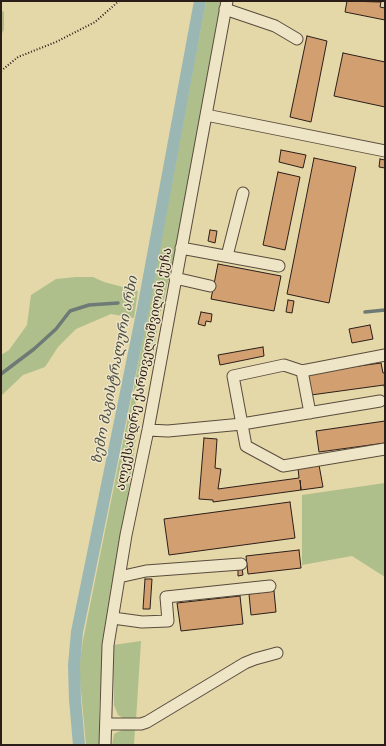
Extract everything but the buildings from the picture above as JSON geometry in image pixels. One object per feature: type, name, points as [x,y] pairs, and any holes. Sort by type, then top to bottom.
[{"type":"street","points":[[226,5],[274,26],[297,39]]},
{"type":"street","name":"ალექსანდრე ქართველიშვილის ქუჩა","points":[[105,745],[108,645],[119,577],[126,535],[148,430],[226,5]]},
{"type":"street","points":[[206,115],[385,151]]},
{"type":"street","points":[[227,256],[243,193]]},
{"type":"street","points":[[181,248],[279,266]]},
{"type":"street","points":[[175,278],[210,286]]},
{"type":"street","points":[[385,355],[302,371],[284,365],[233,376],[246,446],[283,466],[385,449]]},
{"type":"street","points":[[302,371],[310,413]]},
{"type":"street","points":[[148,430],[168,431],[242,424],[380,401]]},
{"type":"street","points":[[119,577],[146,571],[241,564]]},
{"type":"street","points":[[113,618],[142,622],[168,621],[166,597],[270,586]]},
{"type":"street","points":[[106,724],[141,724],[147,722],[245,663],[277,653]]},
{"type":"path","points":[[1,71],[18,57],[56,42],[95,22],[119,1]]},
{"type":"green space","points":[[206,1],[221,1],[175,252],[158,324],[154,349],[143,379],[133,392]]},
{"type":"green space","points":[[1,10],[4,12],[4,30],[1,35]]},
{"type":"green space","points":[[93,277],[104,282],[138,291],[134,318],[111,314],[76,329],[58,347],[45,367],[23,375],[1,396],[1,355],[9,350],[27,325],[31,295],[56,279]]},
{"type":"green space","points":[[133,392],[138,413],[136,436],[125,517],[103,642],[99,712],[100,745],[86,745],[79,669],[83,640]]},
{"type":"green space","points":[[385,483],[385,577],[352,556],[302,565],[302,495]]},
{"type":"green space","points":[[141,641],[136,720],[125,719],[118,715],[114,705],[113,645]]},
{"type":"green space","points":[[135,728],[134,745],[112,745],[114,734],[124,729]]},
{"type":"waterway","name":"ზემო მაგისტრალური არხი","points":[[79,745],[74,665],[77,632],[143,309],[200,1]]},
{"type":"waterway","points":[[1,374],[34,349],[56,329],[70,311],[89,305],[118,303]]},
{"type":"waterway","points":[[365,312],[385,310]]}]
